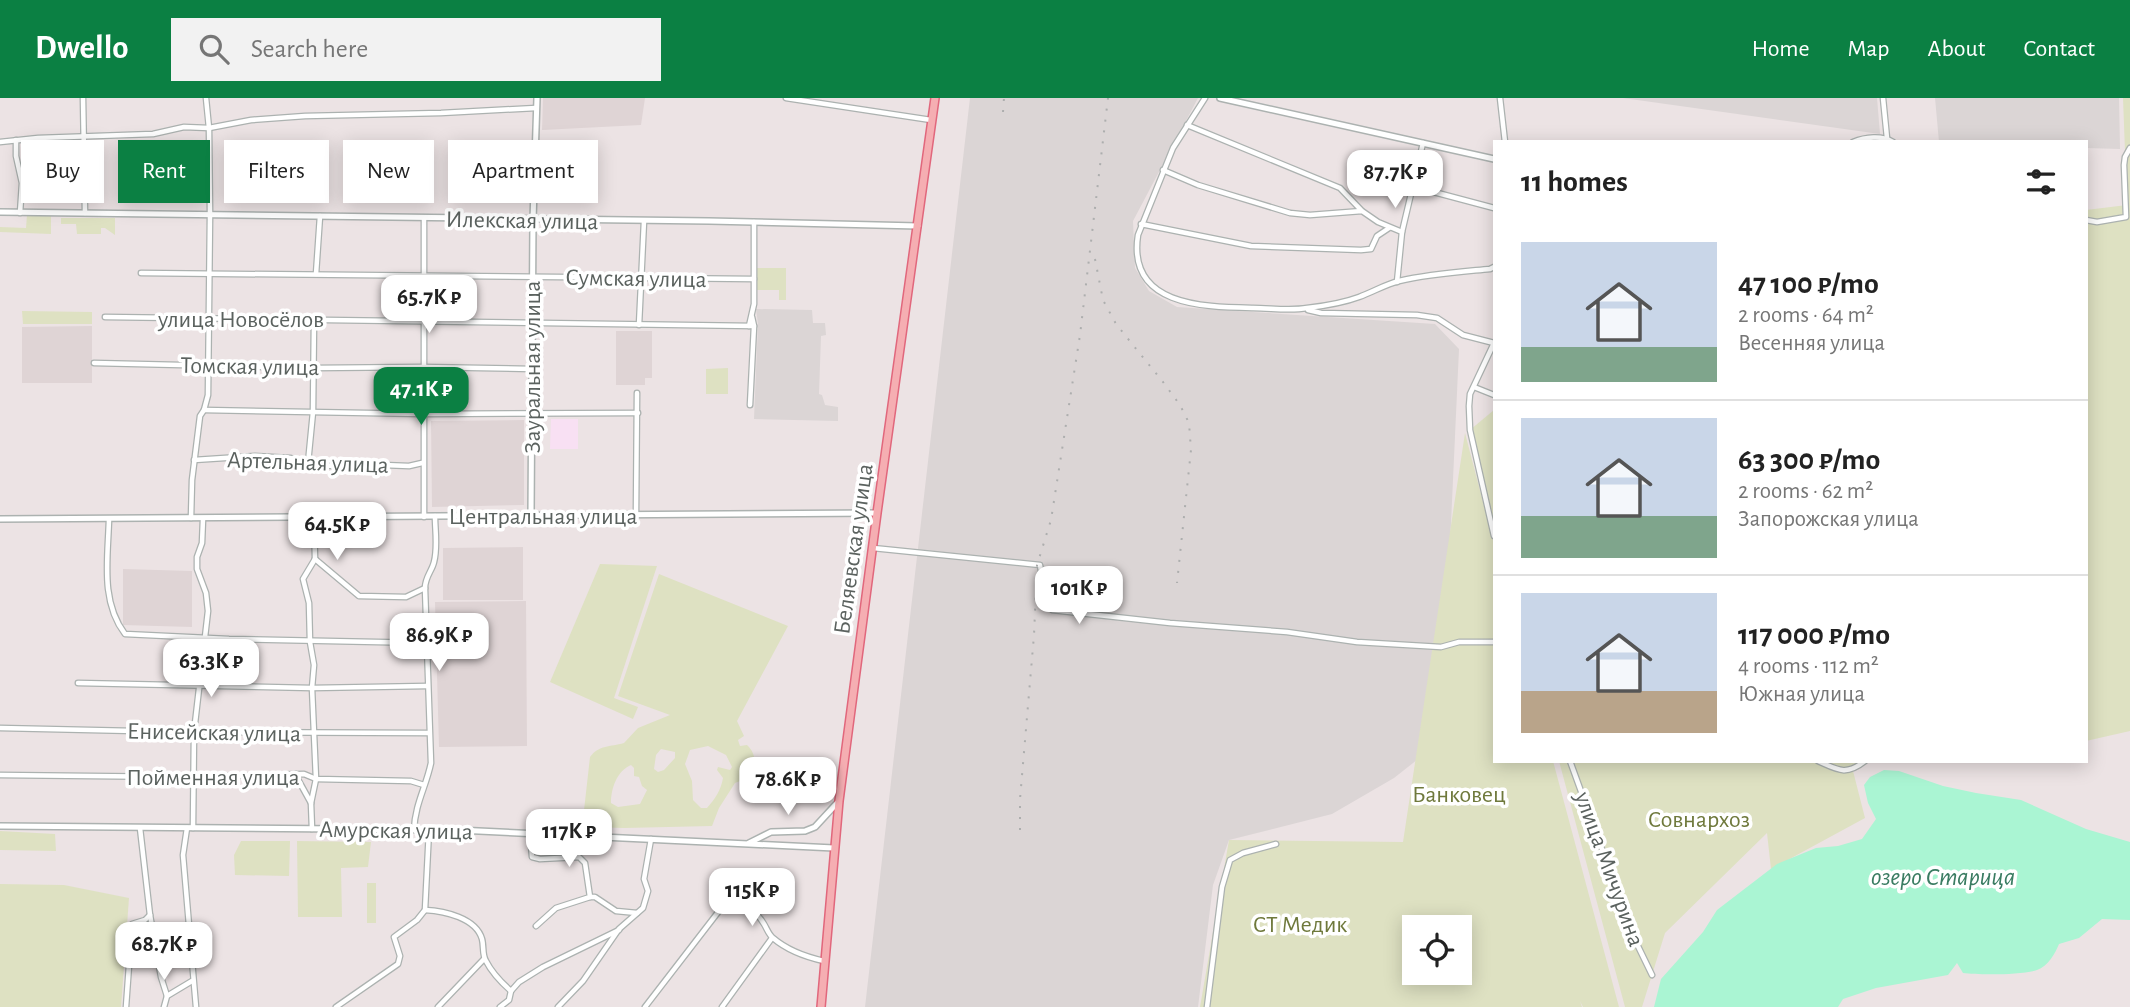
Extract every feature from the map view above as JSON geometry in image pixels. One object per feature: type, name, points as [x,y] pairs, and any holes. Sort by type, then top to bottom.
[{"type":"main road","name":"Беляевская улица","points":[[821,1007],[839,801],[936,98]]},
{"type":"street","points":[[83,98],[85,213]]},
{"type":"street","points":[[190,519],[200,416],[208,396],[209,128],[206,98]]},
{"type":"street","name":"Зауральная улица","points":[[531,515],[533,220],[537,98]]},
{"type":"street","points":[[786,98],[932,120]]},
{"type":"street","points":[[1205,98],[1173,148],[1141,225],[1136,248],[1140,270],[1145,280],[1153,287],[1176,301],[1225,307],[1437,318],[1462,335],[1493,343]]},
{"type":"street","points":[[1220,98],[1493,159]]},
{"type":"street","points":[[1500,98],[1505,140]]},
{"type":"street","points":[[1861,140],[1890,140],[1883,98]]},
{"type":"street","points":[[0,142],[153,134],[184,127],[209,128],[251,120],[305,116],[536,108]]},
{"type":"street","points":[[1187,125],[1340,188],[1362,211],[1389,228],[1402,232]]},
{"type":"street","points":[[16,140],[16,156],[22,183],[20,213]]},
{"type":"street","points":[[1396,282],[1402,232],[1423,143]]},
{"type":"street","points":[[2088,220],[2097,222],[2126,218],[2124,165],[2130,148]]},
{"type":"street","points":[[1163,170],[1198,185],[1290,213],[1310,215],[1362,211]]},
{"type":"street","points":[[1430,191],[1493,208]]},
{"type":"street","name":"Илекская улица","points":[[0,212],[918,226]]},
{"type":"street","points":[[316,274],[320,216]]},
{"type":"street","points":[[424,218],[424,517]]},
{"type":"street","points":[[639,325],[645,222]]},
{"type":"street","points":[[750,405],[754,222]]},
{"type":"street","points":[[1141,225],[1251,246],[1361,250],[1371,249],[1377,236],[1389,228]]},
{"type":"street","points":[[1304,309],[1358,298],[1396,282],[1442,273],[1493,268]]},
{"type":"street","name":"Сумская улица","points":[[141,273],[754,279]]},
{"type":"street","name":"улица Новосёлов","points":[[105,317],[752,326]]},
{"type":"street","points":[[308,463],[313,412],[314,319]]},
{"type":"street","points":[[1493,345],[1470,394],[1470,430],[1493,532]]},
{"type":"street","name":"Томская улица","points":[[94,363],[532,369]]},
{"type":"street","points":[[1474,387],[1493,395]]},
{"type":"street","points":[[636,515],[637,393]]},
{"type":"street","points":[[204,410],[423,414],[638,412]]},
{"type":"street","name":"Артельная улица","points":[[194,460],[255,456],[352,467],[358,464],[409,466],[422,463]]},
{"type":"street","name":"Центральная улица","points":[[0,519],[877,513]]},
{"type":"street","points":[[414,830],[418,800],[431,763],[425,588],[427,575],[434,565],[435,516]]},
{"type":"street","points":[[312,829],[311,803],[316,779],[312,688],[314,665],[310,642],[309,603],[303,579],[315,559],[314,518]]},
{"type":"street","points":[[108,519],[109,599],[117,623],[125,634],[310,642],[426,643]]},
{"type":"street","points":[[195,1007],[183,855],[190,828],[194,732],[208,611],[206,593],[197,569],[203,519]]},
{"type":"street","points":[[872,548],[1040,565],[1046,601],[1052,610],[1287,632],[1357,642],[1441,647],[1459,642],[1493,642]]},
{"type":"street","points":[[315,559],[359,596],[406,597],[425,588]]},
{"type":"street","points":[[78,683],[312,688],[427,686]]},
{"type":"street","name":"Енисейская улица","points":[[0,728],[428,733]]},
{"type":"street","name":"улица Мичурина","points":[[1571,763],[1635,940],[1652,975]]},
{"type":"street","points":[[1822,763],[1841,772],[1862,763]]},
{"type":"street","points":[[303,774],[316,768]]},
{"type":"street","points":[[295,774],[311,803]]},
{"type":"street","name":"Пойменная улица","points":[[0,775],[180,778],[303,774],[316,779],[411,781],[424,785]]},
{"type":"street","points":[[747,844],[771,832],[805,831],[815,827],[839,801]]},
{"type":"street","name":"Амурская улица","points":[[0,826],[429,830],[834,848]]},
{"type":"street","points":[[140,828],[150,915],[167,996],[164,1007]]},
{"type":"street","points":[[336,1007],[398,964],[400,956],[394,937],[425,910],[429,830]]},
{"type":"street","points":[[530,833],[532,857],[579,857],[585,863],[590,897]]},
{"type":"street","points":[[558,1007],[583,981],[620,929],[643,908],[649,891],[644,879],[651,839]]},
{"type":"street","points":[[1207,1007],[1222,887],[1230,859],[1276,844]]},
{"type":"street","points":[[536,926],[556,908],[590,897],[595,897],[606,907],[616,911],[638,913]]},
{"type":"street","points":[[645,1007],[719,911],[735,903],[743,904],[757,915],[772,937],[806,957],[824,961]]},
{"type":"street","points":[[425,910],[446,913],[476,928],[481,937],[484,959],[511,991]]},
{"type":"street","points":[[126,1007],[132,924],[145,920],[150,915]]},
{"type":"street","points":[[500,1007],[509,1000],[511,991],[519,982],[543,967],[620,929]]},
{"type":"street","points":[[722,1007],[772,937]]},
{"type":"street","points":[[438,1007],[484,959]]},
{"type":"street","points":[[167,996],[192,982]]},
{"type":"shaded area","points":[[543,98],[645,98],[641,125],[542,130]]},
{"type":"shaded area","points":[[970,98],[1198,98],[1133,221],[1135,268],[1149,291],[1177,307],[1435,324],[1459,349],[1441,741],[1394,778],[1332,814],[1229,840],[1213,885],[1198,1007],[865,1007]]},
{"type":"shaded area","points":[[1623,98],[1877,98],[1880,134]]},
{"type":"shaded area","points":[[1935,98],[2119,98],[2120,149],[2088,148],[2088,140],[1939,140]]},
{"type":"shaded area","points":[[756,309],[812,310],[813,323],[825,323],[826,335],[821,336],[819,394],[822,395],[825,405],[838,407],[838,421],[754,419],[758,324]]},
{"type":"shaded area","points":[[92,326],[92,383],[22,383],[22,327]]},
{"type":"shaded area","points":[[616,331],[652,331],[652,378],[645,378],[645,385],[616,385]]},
{"type":"shaded area","points":[[551,419],[578,419],[578,449],[550,449]]},
{"type":"shaded area","points":[[524,420],[524,505],[432,507],[431,421]]},
{"type":"shaded area","points":[[523,547],[523,600],[443,600],[443,548]]},
{"type":"shaded area","points":[[123,569],[192,571],[192,627],[123,625]]},
{"type":"shaded area","points":[[526,601],[527,746],[439,747],[435,602]]},
{"type":"green space","points":[[2123,98],[2130,98],[2130,731],[2088,741],[2088,210],[2127,205]]},
{"type":"green space","points":[[27,215],[51,215],[51,234],[0,232],[0,227],[26,228]]},
{"type":"green space","points":[[61,218],[115,218],[115,235],[105,228],[101,228],[101,234],[77,234],[76,224],[61,224]]},
{"type":"green space","points":[[757,268],[786,268],[786,300],[779,300],[779,290],[757,290]]},
{"type":"green space","points":[[22,311],[92,312],[92,324],[23,324]]},
{"type":"green space","points":[[728,368],[728,394],[706,394],[706,369]]},
{"type":"green space","points":[[1493,411],[1493,518],[1470,430]]},
{"type":"green space","points":[[1465,433],[1493,540],[1493,763],[1554,763],[1619,1007],[1583,1007],[1580,1001],[1582,1007],[1200,1007],[1229,840],[1403,842]]},
{"type":"green space","points":[[600,564],[657,566],[614,698],[638,707],[633,719],[550,682]]},
{"type":"green space","points":[[659,574],[788,626],[737,721],[744,736],[738,740],[740,746],[747,745],[751,750],[754,756],[753,767],[746,777],[735,783],[719,808],[712,826],[624,828],[587,825],[583,819],[590,757],[593,753],[601,748],[624,743],[638,728],[670,715],[618,696]],"holes":[[[708,746],[726,755],[732,767],[730,770],[718,767],[722,782],[707,808],[701,808],[693,800],[692,781],[685,764],[690,750]],[[661,749],[675,752],[675,758],[664,770],[658,772],[654,769],[656,755]],[[631,765],[634,768],[634,776],[639,777],[642,786],[647,790],[640,804],[618,807],[611,803],[612,792],[626,768]]]},
{"type":"green space","name":"Совнархоз","points":[[1560,763],[1857,763],[1852,767],[1865,818],[1771,869],[1767,833],[1665,933],[1642,1007],[1625,1007]]},
{"type":"green space","points":[[0,831],[55,834],[56,851],[0,850]]},
{"type":"green space","points":[[241,841],[290,841],[289,876],[235,875],[234,855]]},
{"type":"green space","points":[[297,841],[371,842],[368,867],[341,868],[342,917],[298,917]]},
{"type":"green space","points":[[367,883],[376,883],[376,923],[367,923]]},
{"type":"green space","points":[[0,884],[64,885],[129,898],[121,1007],[0,1007]]},
{"type":"water","name":"озеро Старица","points":[[1884,770],[1899,771],[1943,786],[2021,800],[2086,829],[2130,842],[2130,920],[2102,919],[2079,938],[2059,944],[2045,966],[2030,972],[1970,974],[1963,973],[1957,963],[1948,975],[1876,988],[1843,999],[1838,1007],[1654,1007],[1661,979],[1703,932],[1717,910],[1777,864],[1816,848],[1838,846],[1862,839],[1876,819],[1868,803],[1864,785],[1870,777]]},
{"type":"railway","points":[[1003,112],[1004,98]]},
{"type":"railway","points":[[1020,830],[1037,565],[1051,520],[1080,335],[1108,98]]},
{"type":"railway","points":[[1095,259],[1103,300],[1116,324],[1180,405],[1189,423],[1191,450],[1177,583]]},
{"type":"park label","name":"Банковец","points":[[1459,794]]},
{"type":"park label","name":"СТ Медик","points":[[1300,924]]}]
